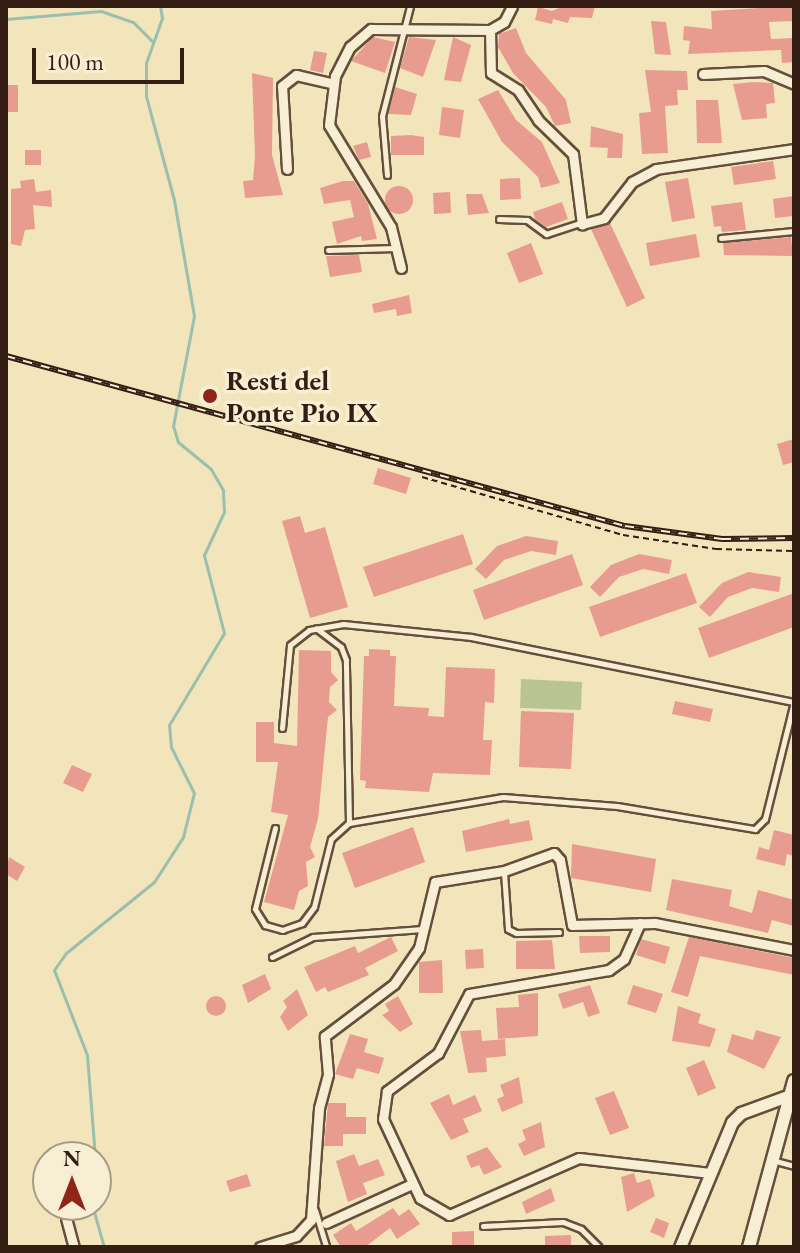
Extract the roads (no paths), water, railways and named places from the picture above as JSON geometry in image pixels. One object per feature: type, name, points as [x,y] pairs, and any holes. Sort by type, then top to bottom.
[{"type":"main road","points":[[749,1247],[794,1081]]},
{"type":"street","points":[[401,268],[390,224],[330,128],[332,83],[347,51],[364,33],[381,26],[490,30],[504,22],[512,6]]},
{"type":"street","points":[[490,30],[491,73],[521,92],[538,120],[573,154],[580,223],[604,218],[630,184],[656,169],[794,149]]},
{"type":"street","points":[[703,74],[766,72],[794,84]]},
{"type":"street","points":[[287,169],[282,86],[296,75],[332,83]]},
{"type":"street","points":[[260,1247],[301,1233],[315,1209],[319,1112],[327,1078],[325,1036],[390,989],[418,951],[435,882],[504,871],[554,853],[562,867],[570,923],[640,923],[794,950]]},
{"type":"street","points":[[640,923],[624,959],[609,970],[475,991],[463,999],[438,1053],[395,1081],[383,1100],[385,1125],[412,1184],[426,1205],[449,1215],[583,1157],[710,1173]]},
{"type":"street","points":[[680,1247],[736,1117],[790,1095]]},
{"type":"street","points":[[326,1223],[412,1184]]},
{"type":"street","points":[[67,1221],[74,1247]]},
{"type":"lane","points":[[387,175],[382,116],[410,6]]},
{"type":"lane","points":[[499,219],[527,220],[546,234],[580,223]]},
{"type":"lane","points":[[721,238],[794,231]]},
{"type":"lane","points":[[328,250],[397,247]]},
{"type":"lane","points":[[275,828],[255,909],[265,925],[282,930],[311,913],[331,839],[349,823],[503,797],[617,806],[755,829],[766,815],[794,702],[441,632],[360,624],[316,628],[298,636],[287,651],[282,728]]},
{"type":"lane","points":[[316,628],[341,647],[346,660],[349,823]]},
{"type":"lane","points":[[504,871],[508,929],[519,934],[559,932]]},
{"type":"lane","points":[[272,957],[313,937],[424,929]]},
{"type":"lane","points":[[771,1160],[794,1166]]},
{"type":"lane","points":[[315,1209],[326,1247]]},
{"type":"lane","points":[[483,1226],[563,1222],[581,1229],[599,1247]]},
{"type":"waterway","points":[[94,1141],[87,1055],[54,970],[66,953],[154,882],[183,837],[194,793],[171,747],[169,725],[224,633],[204,555],[224,512],[223,490],[211,469],[178,442],[173,426],[194,316],[174,200],[146,96],[146,63],[162,18],[160,6]]},
{"type":"waterway","points":[[6,19],[101,11],[133,22],[152,41]]},
{"type":"waterway","points":[[97,1221],[104,1247]]},
{"type":"railway","points":[[6,356],[625,526],[722,539],[794,538]]},
{"type":"place","name":"Resti del Ponte Pio IX","points":[[210,396]]}]
